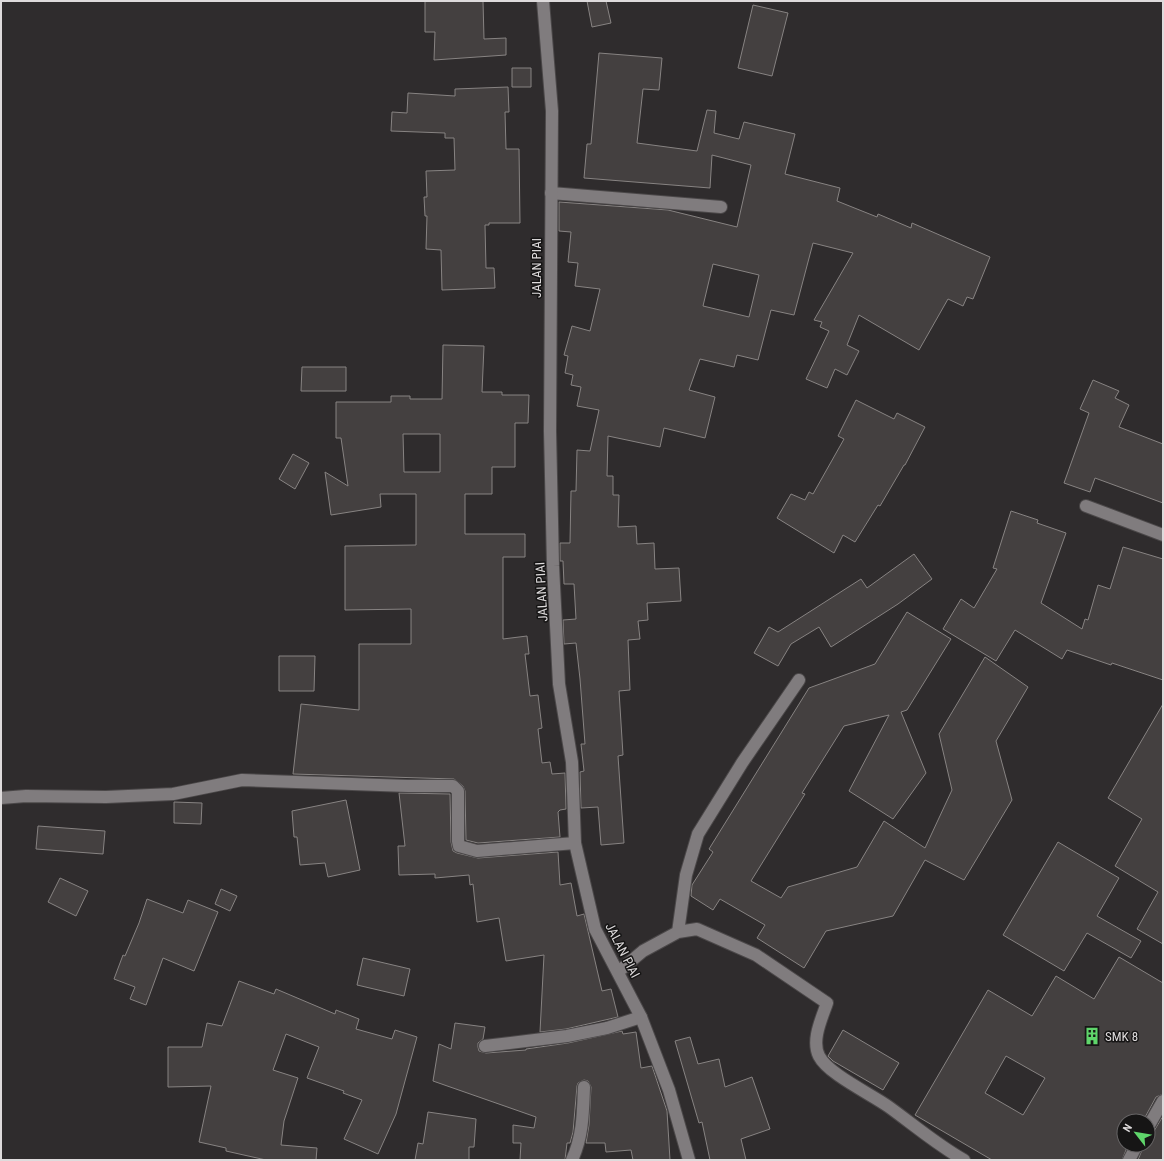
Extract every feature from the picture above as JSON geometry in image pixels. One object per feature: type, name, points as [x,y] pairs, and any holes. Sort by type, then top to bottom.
[{"type":"street","name":"JALAN PIAI","points":[[543,1],[552,111],[550,431],[553,566],[559,684],[572,762],[575,843],[595,929],[641,1017],[669,1090],[688,1160]]},
{"type":"street","points":[[551,193],[721,207]]},
{"type":"street","points":[[1086,506],[1163,535]]},
{"type":"street","points":[[678,932],[686,875],[698,834],[742,763],[799,680]]},
{"type":"street","points":[[1,798],[26,796],[106,797],[173,794],[242,780],[408,786],[453,786],[458,791],[458,841],[459,846],[464,849],[477,851],[575,843]]},
{"type":"street","points":[[618,972],[643,951],[678,932],[697,928],[756,955],[827,1003],[817,1032],[816,1044],[818,1055],[827,1067],[888,1106],[964,1160]]},
{"type":"street","points":[[485,1046],[600,1030],[641,1017]]},
{"type":"street","points":[[572,1160],[579,1146],[584,1122],[584,1087]]},
{"type":"street","points":[[1156,1113],[1163,1101]]},
{"type":"building","points":[[425,1],[483,1],[484,39],[506,38],[506,55],[434,60],[435,32],[425,32]]},
{"type":"building","points":[[587,1],[606,1],[611,23],[592,27]]},
{"type":"building","points":[[753,5],[788,13],[772,76],[738,68]]},
{"type":"building","points":[[599,53],[662,58],[659,90],[643,89],[637,143],[697,151],[707,110],[716,111],[714,133],[739,139],[744,122],[795,134],[785,174],[840,188],[837,201],[877,217],[878,214],[911,228],[912,223],[990,257],[973,299],[967,297],[963,306],[948,299],[919,350],[859,315],[847,345],[859,351],[847,375],[835,369],[827,388],[806,379],[829,331],[820,327],[822,322],[814,320],[853,253],[813,243],[794,315],[771,310],[758,360],[737,355],[734,367],[700,359],[689,390],[715,397],[705,438],[664,428],[660,447],[608,436],[607,476],[613,476],[613,495],[619,495],[618,527],[636,526],[637,544],[654,543],[655,569],[679,568],[681,601],[647,603],[648,620],[638,621],[640,639],[628,640],[630,690],[619,691],[623,755],[618,756],[624,843],[601,845],[598,807],[581,808],[580,772],[584,771],[581,744],[585,744],[580,679],[576,643],[564,644],[563,620],[576,619],[574,584],[564,584],[563,561],[560,561],[560,543],[570,543],[571,491],[576,491],[577,450],[590,451],[599,410],[577,406],[581,387],[571,385],[573,375],[565,373],[568,356],[564,355],[572,326],[590,331],[600,289],[575,286],[578,263],[568,262],[571,232],[559,231],[559,202],[668,210],[737,227],[751,165],[712,155],[710,188],[584,178],[587,144],[591,144]],"holes":[[[713,264],[759,275],[749,317],[703,306]]]},
{"type":"building","points":[[512,68],[531,68],[531,87],[512,87]]},
{"type":"building","points":[[508,87],[509,112],[505,112],[506,149],[519,149],[520,223],[489,223],[489,225],[485,225],[486,268],[494,268],[495,288],[442,290],[441,250],[426,249],[427,216],[425,216],[424,197],[427,197],[426,171],[455,170],[454,138],[445,138],[445,133],[391,131],[392,112],[407,113],[408,93],[455,96],[455,89]]},
{"type":"building","points":[[443,345],[484,346],[482,392],[502,392],[502,395],[529,395],[528,423],[515,423],[515,467],[492,467],[492,494],[465,494],[465,534],[525,534],[525,557],[503,557],[503,639],[527,636],[529,654],[525,654],[530,696],[538,695],[542,728],[538,729],[542,763],[550,762],[552,774],[565,773],[566,809],[558,812],[560,837],[478,843],[466,840],[465,791],[463,786],[454,779],[293,774],[301,704],[359,710],[359,644],[411,644],[411,609],[345,610],[345,546],[416,545],[416,494],[380,494],[381,507],[331,515],[325,472],[348,486],[341,438],[336,438],[336,402],[391,402],[391,396],[410,396],[410,399],[442,399]],"holes":[[[403,434],[440,434],[440,472],[404,472]]]},
{"type":"building","points":[[302,367],[346,367],[346,391],[301,391]]},
{"type":"building","points":[[1093,380],[1119,391],[1115,398],[1129,405],[1119,427],[1163,444],[1163,503],[1095,478],[1090,492],[1064,483],[1089,413],[1080,409]]},
{"type":"building","points":[[856,400],[894,419],[897,413],[925,427],[905,465],[880,506],[878,505],[855,542],[843,535],[834,553],[777,518],[791,494],[805,500],[809,492],[813,494],[844,439],[838,436]]},
{"type":"building","points":[[293,454],[309,463],[295,489],[279,479]]},
{"type":"building","points":[[1011,511],[1038,520],[1037,523],[1066,533],[1041,603],[1082,629],[1085,619],[1088,620],[1098,585],[1110,589],[1123,547],[1163,559],[1163,680],[1067,650],[1062,659],[1015,630],[996,661],[943,629],[961,599],[974,608],[997,569],[993,568]]},
{"type":"building","points":[[914,554],[932,579],[898,604],[831,647],[819,627],[791,644],[778,666],[754,653],[769,627],[778,632],[861,579],[867,588]]},
{"type":"building","points":[[907,612],[951,639],[907,710],[901,712],[926,773],[893,819],[849,791],[889,715],[844,726],[802,793],[805,794],[751,881],[781,898],[788,887],[857,867],[884,821],[925,848],[952,790],[939,734],[985,657],[1028,687],[996,741],[1012,800],[964,880],[925,860],[893,916],[826,931],[804,968],[757,938],[765,925],[720,899],[713,910],[691,896],[692,885],[713,852],[709,849],[809,688],[875,664]]},
{"type":"building","points":[[279,656],[315,656],[314,691],[279,691]]},
{"type":"building","points":[[1163,704],[1163,944],[1137,929],[1158,892],[1115,866],[1142,819],[1108,798]]},
{"type":"building","points":[[399,793],[450,794],[451,842],[453,851],[457,853],[478,858],[558,852],[560,885],[571,883],[577,916],[584,914],[602,991],[611,989],[618,1017],[566,1029],[540,1032],[544,955],[506,961],[499,918],[477,922],[473,884],[470,885],[469,875],[435,878],[435,874],[399,875],[398,846],[405,846]]},
{"type":"building","points":[[346,800],[360,870],[328,877],[325,863],[300,865],[297,837],[294,837],[292,811]]},
{"type":"building","points":[[174,802],[202,803],[201,824],[174,823]]},
{"type":"building","points":[[38,826],[105,831],[103,854],[36,849]]},
{"type":"building","points":[[1058,842],[1119,878],[1097,916],[1141,941],[1131,958],[1087,933],[1064,971],[1003,935]]},
{"type":"building","points":[[60,878],[88,891],[76,916],[48,902]]},
{"type":"building","points":[[221,889],[237,896],[230,911],[215,904]]},
{"type":"building","points":[[147,899],[183,913],[188,900],[218,912],[194,971],[163,958],[146,1005],[130,999],[135,987],[114,979],[123,955],[125,956],[139,923]]},
{"type":"building","points":[[1119,957],[1163,983],[1163,1094],[1156,1097],[1147,1113],[1116,1113],[1116,1153],[1125,1153],[1122,1160],[992,1160],[915,1115],[988,990],[1032,1016],[1056,976],[1094,999]],"holes":[[[1006,1056],[1045,1078],[1023,1115],[985,1093]]]},
{"type":"building","points":[[363,958],[410,969],[404,996],[357,985]]},
{"type":"building","points":[[239,981],[274,994],[276,989],[335,1014],[336,1010],[359,1019],[356,1029],[392,1039],[395,1030],[417,1037],[396,1114],[378,1154],[344,1139],[362,1100],[343,1093],[344,1091],[307,1078],[319,1047],[286,1034],[273,1070],[298,1078],[284,1121],[281,1145],[317,1148],[316,1160],[266,1160],[226,1151],[226,1148],[199,1142],[211,1086],[168,1087],[168,1047],[202,1047],[207,1023],[222,1026]]},
{"type":"building","points":[[455,1023],[485,1027],[483,1039],[478,1043],[478,1047],[479,1051],[486,1053],[526,1050],[568,1043],[622,1031],[623,1034],[636,1032],[641,1068],[652,1066],[667,1111],[670,1160],[633,1160],[631,1150],[606,1152],[605,1143],[586,1143],[589,1125],[591,1087],[588,1081],[584,1080],[578,1083],[577,1086],[573,1132],[570,1143],[567,1143],[565,1160],[520,1160],[521,1143],[513,1143],[513,1125],[534,1128],[536,1117],[433,1081],[439,1044],[451,1049]]},
{"type":"building","points":[[843,1030],[899,1063],[883,1090],[833,1061],[828,1056]]},
{"type":"building","points":[[690,1037],[698,1064],[719,1059],[725,1087],[752,1077],[770,1129],[741,1139],[746,1160],[710,1160],[702,1122],[699,1123],[675,1041]]},
{"type":"building","points":[[428,1112],[476,1119],[474,1147],[469,1147],[469,1160],[415,1160],[418,1143],[423,1144]]},
{"type":"building","points":[[1163,1116],[1163,1160],[1138,1160],[1141,1153],[1156,1153],[1156,1128]]},
{"type":"place","name":"SMK 8","points":[[1092,1036]]}]
